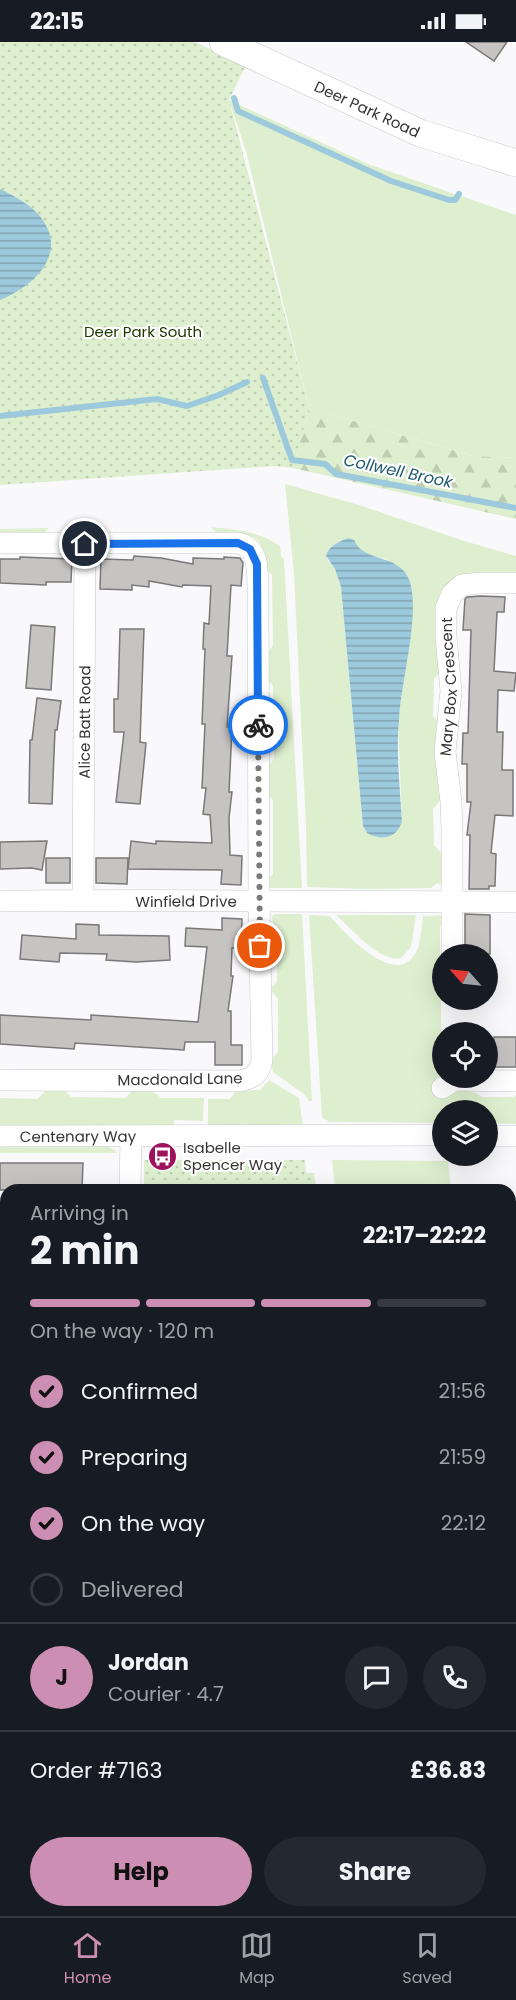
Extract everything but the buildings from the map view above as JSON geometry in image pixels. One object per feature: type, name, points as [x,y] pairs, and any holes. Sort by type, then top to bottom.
[{"type":"street","name":"Deer Park Road","points":[[223,42],[420,133],[516,163]]},
{"type":"street","points":[[0,543],[238,543],[246,545],[255,555],[258,585],[259,901]]},
{"type":"street","name":"Alice Batt Road","points":[[83,900],[85,544]]},
{"type":"street","name":"Mary Box Crescent","points":[[452,944],[451,801],[445,752],[451,691],[446,609],[452,594],[462,585],[516,583]]},
{"type":"street","name":"Winfield Drive","points":[[0,901],[516,902]]},
{"type":"street","name":"Macdonald Lane","points":[[0,1080],[239,1081],[253,1077],[261,1068],[262,1060],[259,901]]},
{"type":"street","points":[[498,1081],[516,1081]]},
{"type":"street","name":"Centenary Way","points":[[0,1136],[432,1135]]},
{"type":"street","points":[[498,1136],[516,1136]]},
{"type":"street","points":[[130,1137],[130,1184]]},
{"type":"green space","name":"Deer Park South","points":[[0,42],[195,42],[246,65],[229,100],[309,408],[293,468],[274,466],[0,485]]},
{"type":"green space","points":[[229,100],[368,164],[516,215],[516,458],[474,456],[309,408],[246,151]]},
{"type":"green space","points":[[309,408],[473,456],[516,458],[516,519],[293,468]]},
{"type":"green space","points":[[285,484],[362,506],[516,556],[516,575],[457,580],[444,667],[434,679],[433,716],[442,726],[443,797],[433,809],[434,845],[444,856],[442,885],[437,883],[431,888],[367,889],[307,887],[294,573]],"holes":[[[348,538],[363,551],[386,559],[412,610],[398,721],[402,821],[391,835],[384,838],[367,833],[363,826],[341,587],[335,569],[327,559],[327,551],[332,546]]]},
{"type":"green space","points":[[211,527],[264,537],[280,546],[281,556],[284,559],[302,888],[266,888],[266,882],[273,874],[273,800],[267,794],[267,767],[274,759],[273,686],[266,678],[266,654],[273,646],[272,575],[265,569],[259,541],[247,535],[218,535]]},
{"type":"green space","points":[[49,528],[39,536],[0,536],[0,529]]},
{"type":"green space","points":[[302,914],[312,1101],[273,1072],[271,1060],[278,1052],[278,999],[270,989],[277,982],[278,927],[273,923],[272,916]]},
{"type":"green space","points":[[309,915],[330,916],[373,956],[386,963],[399,965],[410,961],[418,948],[423,916],[446,915],[440,927],[440,944],[432,944],[432,1010],[441,1010],[441,1022],[432,1022],[432,1088],[439,1088],[438,1093],[466,1091],[482,1097],[514,1097],[516,1095],[516,1124],[498,1123],[498,1100],[432,1100],[432,1123],[329,1122],[322,1117]]},
{"type":"green space","points":[[336,915],[416,915],[411,947],[401,958],[384,955],[366,943]]},
{"type":"green space","points":[[269,1080],[299,1098],[303,1127],[208,1126],[208,1099],[230,1099],[236,1091],[260,1090]]},
{"type":"green space","points":[[45,1091],[65,1091],[71,1097],[125,1098],[132,1091],[152,1091],[161,1098],[204,1098],[203,1121],[174,1120],[174,1126],[0,1127],[0,1098],[38,1099]]},
{"type":"green space","points":[[105,1146],[117,1153],[0,1153],[0,1147]]},
{"type":"green space","points":[[144,1160],[305,1160],[306,1173],[314,1173],[315,1184],[144,1184]]},
{"type":"green space","points":[[332,1160],[432,1161],[432,1166],[449,1166],[450,1184],[334,1184]]},
{"type":"water","points":[[0,189],[36,212],[46,226],[51,239],[50,252],[37,275],[26,285],[0,300]]},
{"type":"water","points":[[348,538],[354,540],[359,547],[373,556],[398,566],[410,582],[412,596],[413,613],[398,732],[402,821],[396,832],[388,837],[372,836],[363,826],[341,587],[335,569],[326,556],[331,547]]},
{"type":"waterway","points":[[234,98],[238,111],[391,181],[449,200],[455,200],[459,194]]},
{"type":"waterway","name":"Collwell Brook","points":[[263,378],[292,460],[325,464],[336,474],[516,508]]},
{"type":"waterway","name":"Collwell Brook","points":[[0,416],[157,399],[187,406],[247,382]]},
{"type":"way so far","points":[[258,725],[260,946]]},
{"type":"place","name":"Isabelle Spencer Way","points":[[162,1156]]},
{"type":"route","points":[[85,544],[238,543],[250,549],[255,555],[257,564],[258,585],[258,725]]}]
